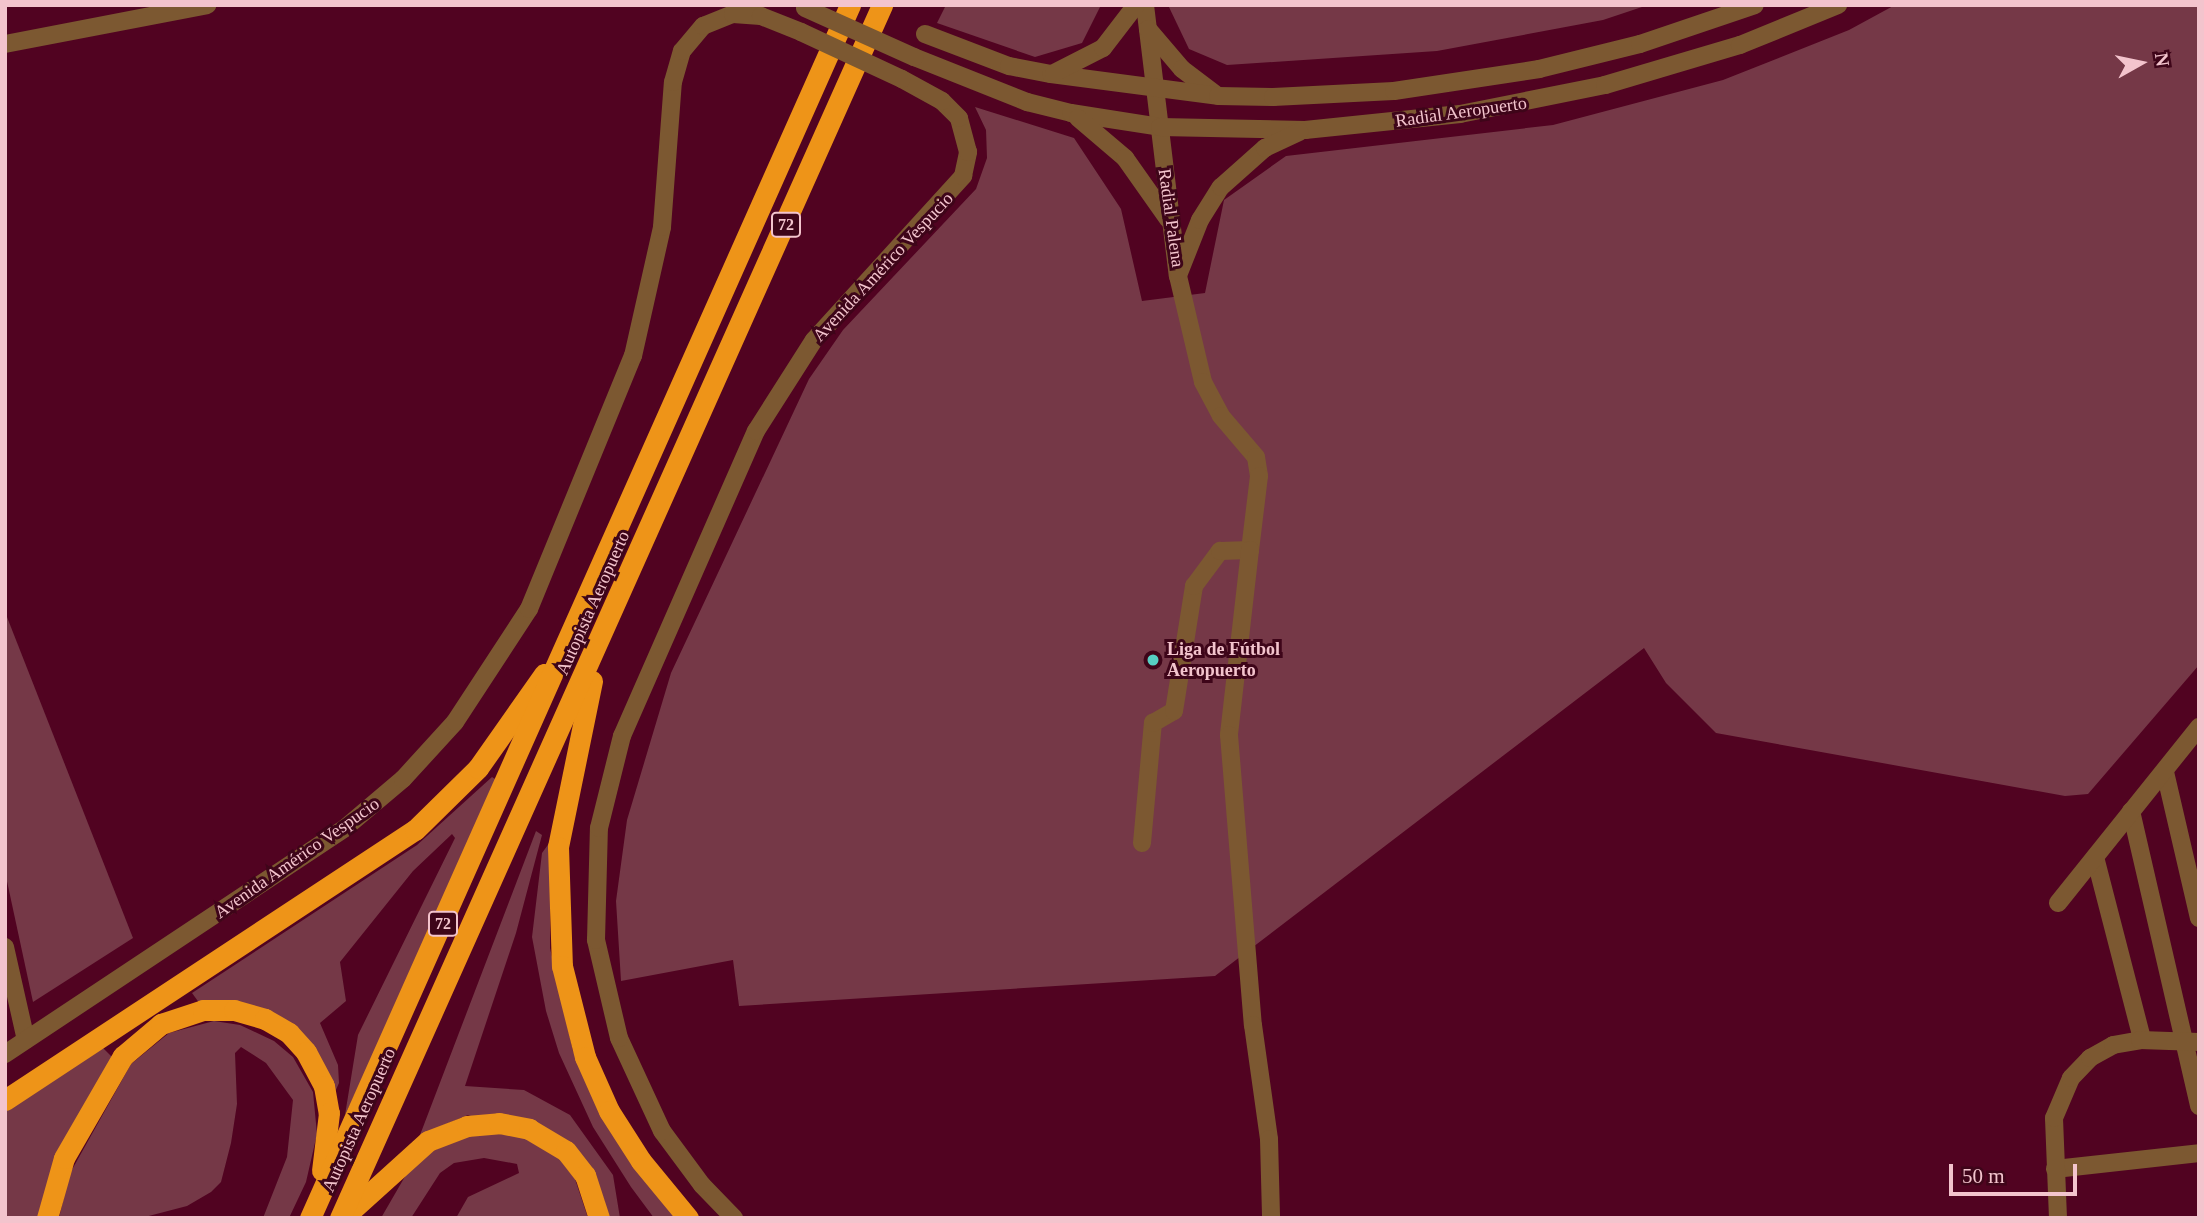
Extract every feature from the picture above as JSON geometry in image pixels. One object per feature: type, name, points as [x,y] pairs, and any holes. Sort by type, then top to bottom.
[{"type":"highway","name":"Autopista Aeropuerto","points":[[310,1218],[575,629],[850,5]]},
{"type":"highway","name":"Autopista Aeropuerto","points":[[342,1218],[883,5]]},
{"type":"highway","points":[[5,1100],[415,830],[478,768],[575,629]]},
{"type":"highway","points":[[599,644],[561,820],[557,906],[562,967],[584,1057],[609,1111],[641,1161],[688,1218]]},
{"type":"highway","points":[[47,1218],[64,1158],[123,1056],[161,1024],[188,1013],[219,1009],[250,1013],[278,1026],[298,1042],[319,1074],[329,1127],[310,1218]]},
{"type":"highway","points":[[342,1218],[413,1152],[454,1129],[483,1123],[529,1129],[566,1151],[585,1175],[599,1218]]},
{"type":"street","points":[[5,44],[207,5]]},
{"type":"street","points":[[1051,75],[1104,48],[1136,5]]},
{"type":"street","name":"Radial Palena","points":[[1145,5],[1178,276]]},
{"type":"street","name":"Radial Aeropuerto","points":[[925,34],[1009,66],[1051,75],[1218,96],[1362,93],[1488,78],[1589,58],[1755,5]]},
{"type":"street","name":"Radial Aeropuerto","points":[[801,7],[914,57],[1027,102],[1070,113],[1160,127],[1305,130],[1460,114],[1581,91],[1700,58],[1838,5]]},
{"type":"street","name":"Avenida Américo Vespucio","points":[[5,1054],[345,828],[403,779],[455,722],[529,609],[633,356],[657,258],[673,82],[682,51],[703,26],[733,14],[761,16],[902,79],[942,101],[959,118],[968,152],[963,176],[814,340],[762,421],[622,736],[599,828],[596,940],[619,1038],[662,1131],[702,1185],[734,1218]]},
{"type":"street","points":[[1148,28],[1182,69],[1218,96]]},
{"type":"street","name":"Radial Aeropuerto","points":[[1070,113],[1112,143],[1170,221]]},
{"type":"street","name":"Radial Palena","points":[[1178,276],[1200,220],[1221,187],[1265,148],[1305,130]]},
{"type":"street","points":[[1178,276],[1203,382],[1221,416],[1256,457],[1259,476],[1229,735],[1253,1025],[1269,1139],[1271,1218]]},
{"type":"street","points":[[1142,843],[1153,723],[1174,711],[1194,586],[1220,551],[1250,550]]},
{"type":"street","points":[[2058,903],[2199,727]]},
{"type":"street","points":[[2165,772],[2199,918]]},
{"type":"street","points":[[2131,811],[2192,1041],[2199,1106]]},
{"type":"street","points":[[2095,857],[2142,1040]]},
{"type":"street","points":[[5,947],[26,1040]]},
{"type":"street","points":[[2058,1218],[2054,1118],[2071,1078],[2101,1051],[2142,1040],[2192,1041]]},
{"type":"street","points":[[2055,1169],[2199,1153]]},
{"type":"shaded area","points":[[946,5],[1101,5],[1082,43],[1035,57],[937,23]]},
{"type":"shaded area","points":[[1168,5],[1648,5],[1603,20],[1437,51],[1227,65],[1189,49]]},
{"type":"shaded area","points":[[1895,5],[2199,5],[2199,665],[2088,794],[2065,796],[1716,733],[1666,683],[1644,648],[1215,976],[739,1006],[733,960],[621,981],[616,901],[627,820],[671,673],[809,379],[843,330],[976,189],[987,158],[986,130],[975,107],[1074,138],[1121,209],[1142,301],[1205,293],[1224,200],[1286,156],[1553,125],[1723,80],[1849,30]]},
{"type":"shaded area","points":[[5,612],[133,938],[33,1002],[5,872]]},
{"type":"shaded area","points":[[492,777],[503,784],[345,1115],[358,1035],[455,838],[452,834],[413,871],[340,962],[346,1001],[320,1023],[338,1065],[339,1083],[335,1092],[302,1040],[200,1004],[192,993],[417,845]]},
{"type":"shaded area","points":[[536,831],[542,835],[516,933],[465,1086],[524,1090],[570,1115],[613,1175],[620,1218],[608,1218],[604,1199],[581,1157],[468,1115],[420,1135]]},
{"type":"shaded area","points":[[550,842],[550,948],[573,1051],[677,1218],[654,1218],[631,1187],[593,1127],[559,1053],[546,1011],[532,937],[542,853]]},
{"type":"shaded area","points":[[214,1021],[240,1025],[274,1041],[293,1057],[313,1092],[317,1134],[306,1182],[289,1218],[263,1218],[287,1157],[293,1100],[266,1063],[241,1047],[235,1053],[237,1104],[231,1143],[221,1182],[211,1192],[187,1206],[141,1218],[59,1218],[69,1175],[131,1064],[169,1033]]},
{"type":"shaded area","points":[[102,1047],[112,1057],[40,1218],[5,1218],[5,1108]]},
{"type":"shaded area","points":[[494,1133],[524,1137],[558,1157],[575,1179],[588,1218],[456,1218],[468,1197],[519,1173],[517,1164],[484,1158],[454,1163],[440,1173],[411,1218],[381,1218],[407,1173],[427,1154],[459,1138]]},
{"type":"place","name":"Liga de Fútbol Aeropuerto","points":[[1153,660]]}]
